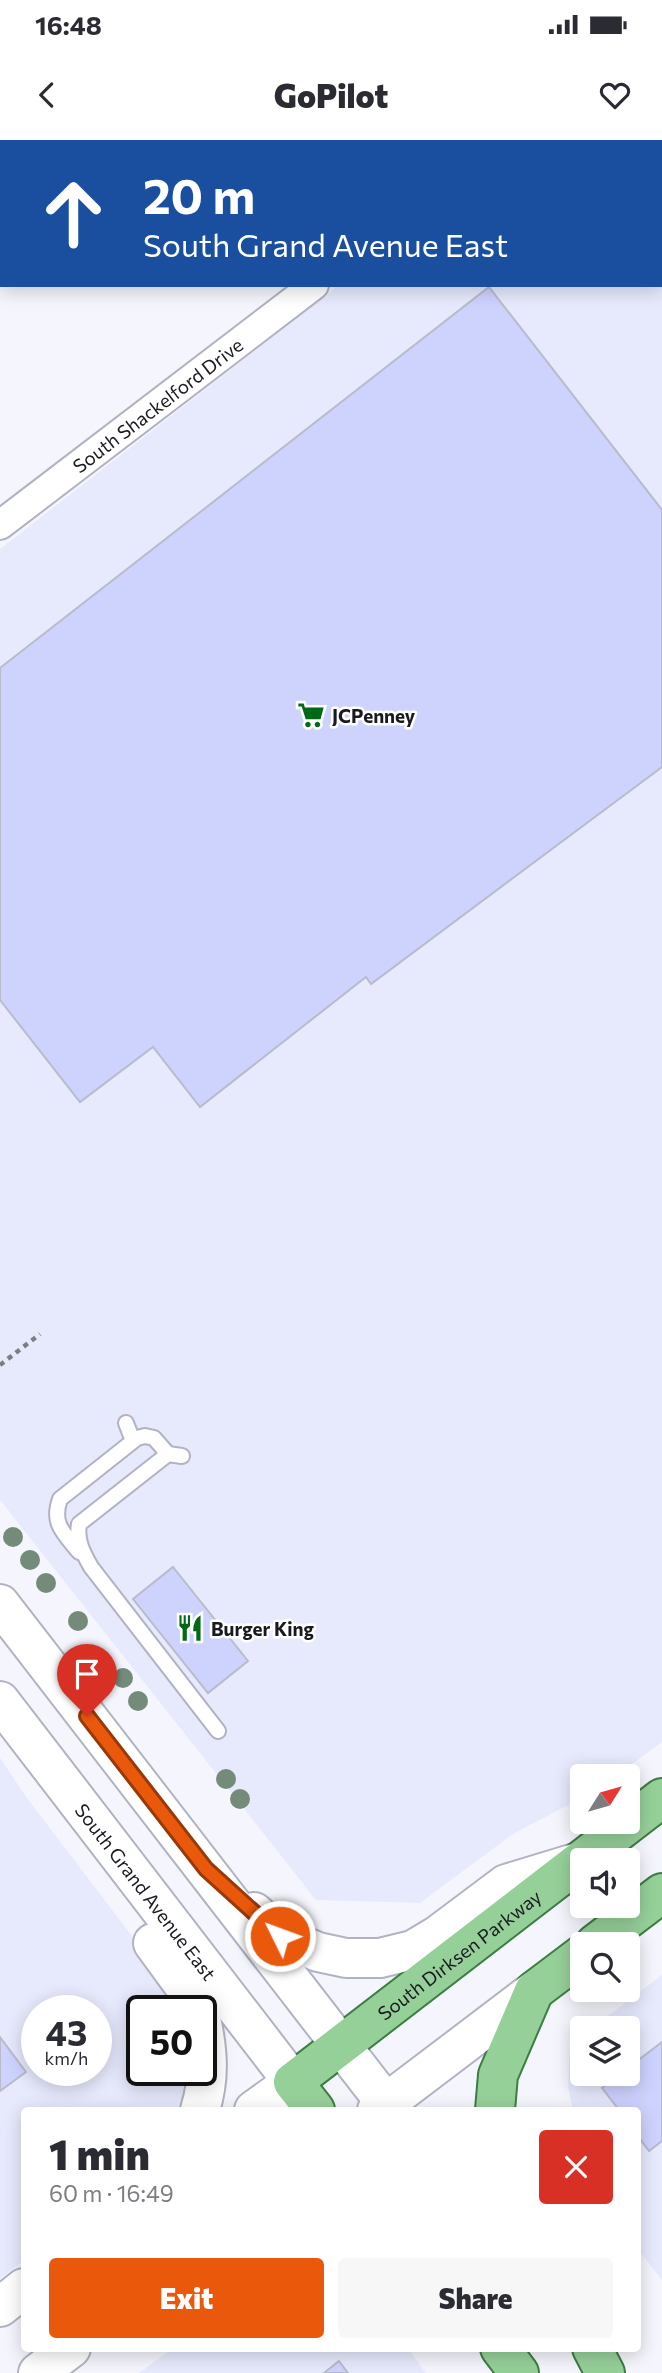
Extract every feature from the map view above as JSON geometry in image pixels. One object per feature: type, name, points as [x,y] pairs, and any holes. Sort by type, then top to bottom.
[{"type":"main road","points":[[0,1604],[340,2044],[384,2107]]},
{"type":"main road","name":"South Grand Avenue East","points":[[0,1701],[304,2096]]},
{"type":"main road","points":[[24,1733],[33,1782],[49,1808],[180,1977],[191,1995]]},
{"type":"main road","name":"South Dirksen Parkway","points":[[595,1848],[662,1798]]},
{"type":"main road","points":[[206,1869],[280,1936],[318,1952],[346,1958],[380,1958],[413,1950],[438,1935],[506,1884],[570,1865]]},
{"type":"main road","name":"South Dirksen Parkway","points":[[265,2107],[304,2096],[340,2044],[570,1867]]},
{"type":"main road","points":[[611,1932],[662,1893]]},
{"type":"main road","points":[[386,2107],[570,1964]]},
{"type":"main road","points":[[495,2107],[498,2075],[534,1991]]},
{"type":"main road","points":[[201,2107],[206,2086]]},
{"type":"main road","points":[[0,2307],[21,2290]]},
{"type":"main road","points":[[38,2373],[66,2352]]},
{"type":"main road","points":[[503,2352],[519,2373]]},
{"type":"main road","points":[[580,2352],[597,2373]]},
{"type":"main road","points":[[594,2352],[606,2373]]},
{"type":"street","name":"South Shackelford Drive","points":[[0,526],[311,287]]},
{"type":"lane","points":[[126,1423],[133,1441]]},
{"type":"lane","points":[[91,1567],[82,1551],[79,1524],[175,1455],[154,1438],[145,1436],[133,1441],[60,1499],[57,1524],[218,1731]]},
{"type":"path","points":[[0,1365],[40,1334]]},
{"type":"shaded area","points":[[336,287],[662,287],[662,1742],[632,1764],[570,1764],[570,1804],[513,1834],[420,1903],[316,1900],[0,1500],[0,549]]},
{"type":"shaded area","points":[[0,1758],[27,1798],[154,1965],[170,1995],[126,1995],[126,2086],[186,2086],[182,2107],[21,2107],[21,2262],[0,2279]]},
{"type":"shaded area","points":[[662,1975],[662,2280],[641,2253],[641,2107],[572,2107],[568,2087],[570,2045],[570,2086],[640,2086],[640,2016],[608,2016],[626,2002],[640,2002],[640,1992]]},
{"type":"shaded area","points":[[168,2352],[410,2352],[426,2373],[139,2373]]},
{"type":"building","points":[[489,287],[662,510],[662,767],[371,984],[366,977],[200,1107],[153,1047],[80,1102],[0,1000],[0,668]]},
{"type":"building","points":[[173,1567],[248,1661],[208,1693],[133,1599]]},
{"type":"building","points":[[0,2037],[21,2065],[21,2076],[0,2091]]},
{"type":"building","points":[[662,2042],[662,2141],[649,2151],[641,2140],[641,2107],[617,2107],[602,2088],[640,2086],[640,2059]]},
{"type":"building","points":[[339,2361],[348,2373],[324,2373]]},
{"type":"place","name":"JCPenney","points":[[311,715]]},
{"type":"place","name":"Burger King","points":[[190,1628]]},
{"type":"route","points":[[87,1716],[206,1869],[280,1936]]}]
